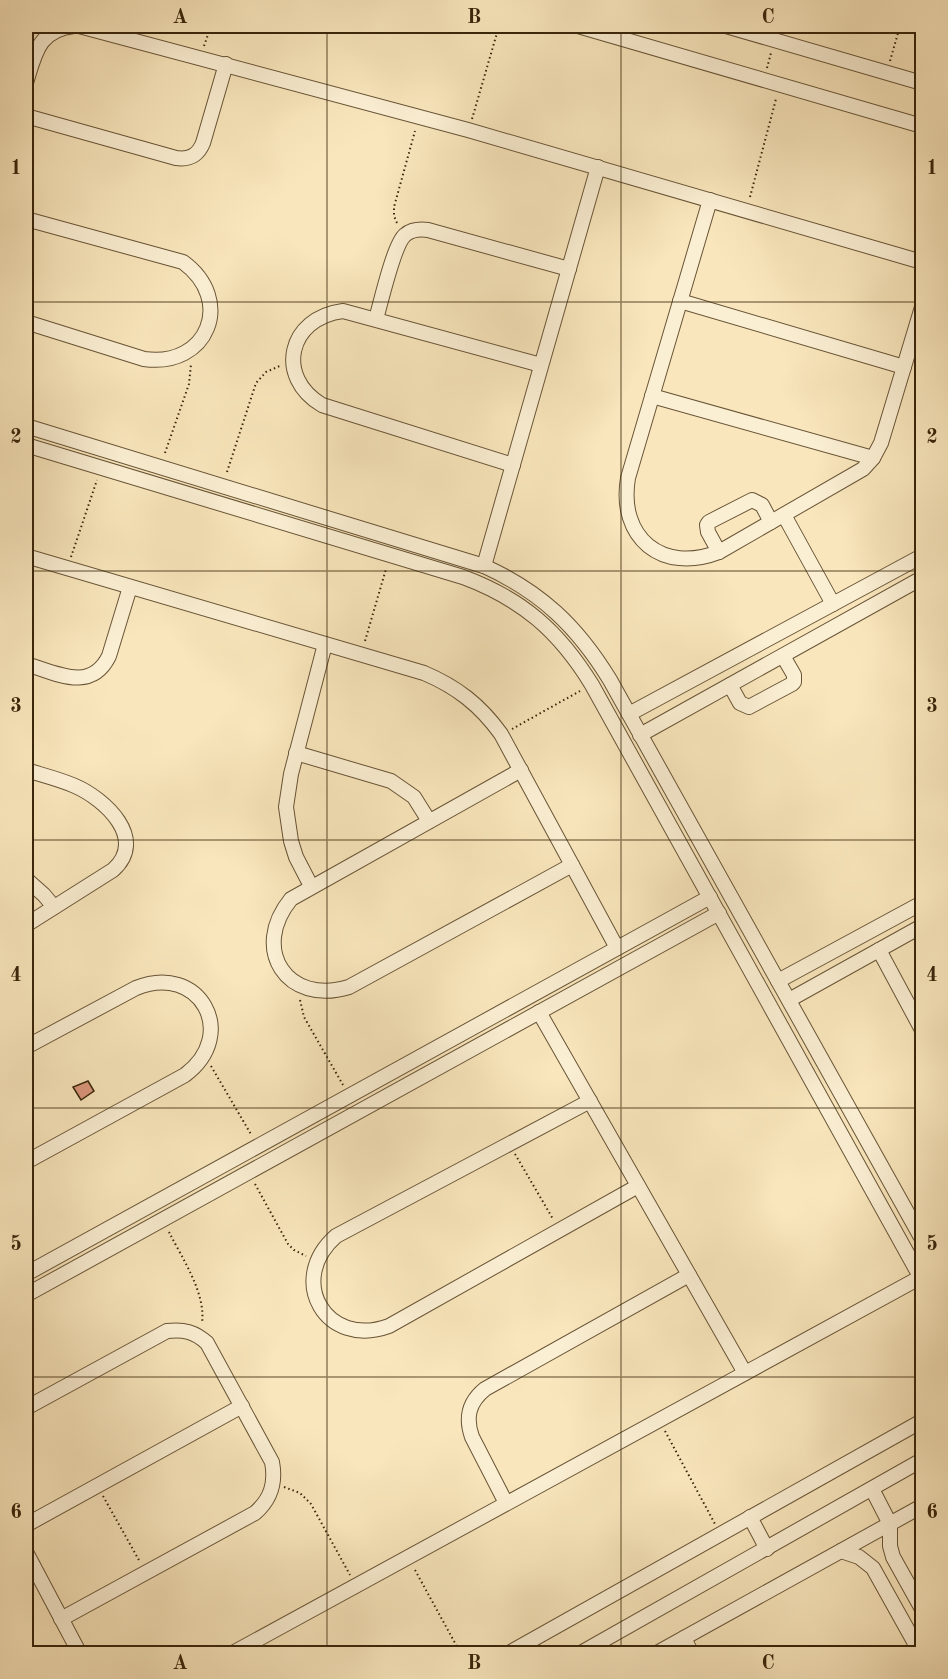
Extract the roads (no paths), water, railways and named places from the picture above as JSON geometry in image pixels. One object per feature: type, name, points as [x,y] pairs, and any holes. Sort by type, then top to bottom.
[{"type":"street","points":[[26,83],[38,46],[54,31],[74,26]]},
{"type":"street","points":[[79,26],[468,130],[922,262]]},
{"type":"street","points":[[578,26],[601,29],[922,126]]},
{"type":"street","points":[[726,26],[922,83]]},
{"type":"street","points":[[26,116],[177,158],[190,158],[201,150],[226,64]]},
{"type":"street","points":[[484,566],[598,167]]},
{"type":"street","points":[[710,200],[625,494],[627,511],[633,527],[642,540],[655,551],[687,560],[703,558],[719,552],[858,473],[873,458],[881,443],[922,307]]},
{"type":"street","points":[[26,219],[183,262],[195,271],[204,284],[210,298],[211,313],[207,328],[199,342],[188,352],[159,361],[144,359],[26,322]]},
{"type":"street","points":[[376,319],[398,246],[406,234],[420,229],[569,269]]},
{"type":"street","points":[[680,301],[904,367]]},
{"type":"street","points":[[513,465],[322,405],[302,388],[293,363],[294,350],[299,337],[317,318],[343,311],[541,366]]},
{"type":"street","points":[[652,396],[873,458]]},
{"type":"street","points":[[26,426],[484,566],[527,589],[566,620],[597,658],[922,1239]]},
{"type":"street","points":[[26,445],[463,576],[508,597],[528,610],[564,644],[592,685],[922,1278],[231,1653]]},
{"type":"street","points":[[719,552],[708,532],[707,525],[752,500],[762,505],[777,519],[833,604]]},
{"type":"street","points":[[26,556],[442,680],[476,703],[501,734],[617,948]]},
{"type":"street","points":[[629,714],[922,556]]},
{"type":"street","points":[[640,735],[922,578]]},
{"type":"street","points":[[26,664],[78,678],[88,677],[97,672],[105,665],[109,656],[130,587]]},
{"type":"street","points":[[311,886],[296,857],[287,824],[287,790],[325,644]]},
{"type":"street","points":[[730,685],[740,703],[749,707],[792,684],[794,675],[783,656]]},
{"type":"street","points":[[296,753],[391,781],[414,797],[429,821]]},
{"type":"street","points":[[26,770],[87,792],[116,817],[126,837],[127,847],[120,864],[26,925]]},
{"type":"street","points":[[520,770],[291,899],[280,912],[274,928],[273,945],[277,961],[287,975],[300,986],[316,992],[333,992],[349,987],[572,865]]},
{"type":"street","points":[[26,879],[54,907]]},
{"type":"street","points":[[26,1274],[710,897]]},
{"type":"street","points":[[778,981],[922,903]]},
{"type":"street","points":[[26,1295],[719,914]]},
{"type":"street","points":[[789,1000],[922,926]]},
{"type":"street","points":[[879,950],[922,1030]]},
{"type":"street","points":[[26,1047],[149,982],[164,981],[190,990],[201,1000],[208,1013],[211,1027],[210,1041],[205,1055],[185,1075],[26,1162]]},
{"type":"street","points":[[539,1012],[744,1373]]},
{"type":"street","points":[[373,1083],[381,1098]]},
{"type":"street","points":[[590,1101],[336,1236],[318,1258],[313,1286],[317,1300],[324,1312],[347,1329],[361,1332],[389,1326],[638,1186]]},
{"type":"street","points":[[147,1207],[159,1220]]},
{"type":"street","points":[[506,1503],[468,1426],[471,1405],[476,1396],[484,1389],[689,1275]]},
{"type":"street","points":[[26,1408],[167,1331],[189,1331],[199,1335],[207,1343],[272,1462],[274,1473],[273,1485],[263,1506],[255,1514],[62,1619]]},
{"type":"street","points":[[26,1525],[242,1406]]},
{"type":"street","points":[[507,1653],[922,1421]]},
{"type":"street","points":[[579,1653],[922,1460]]},
{"type":"street","points":[[872,1488],[890,1524],[893,1557],[922,1609]]},
{"type":"street","points":[[655,1653],[922,1506]]},
{"type":"street","points":[[750,1517],[767,1549]]},
{"type":"street","points":[[841,1551],[859,1557],[873,1568],[921,1653]]},
{"type":"street","points":[[26,1552],[80,1653]]},
{"type":"street","points":[[684,1638],[692,1653]]}]
